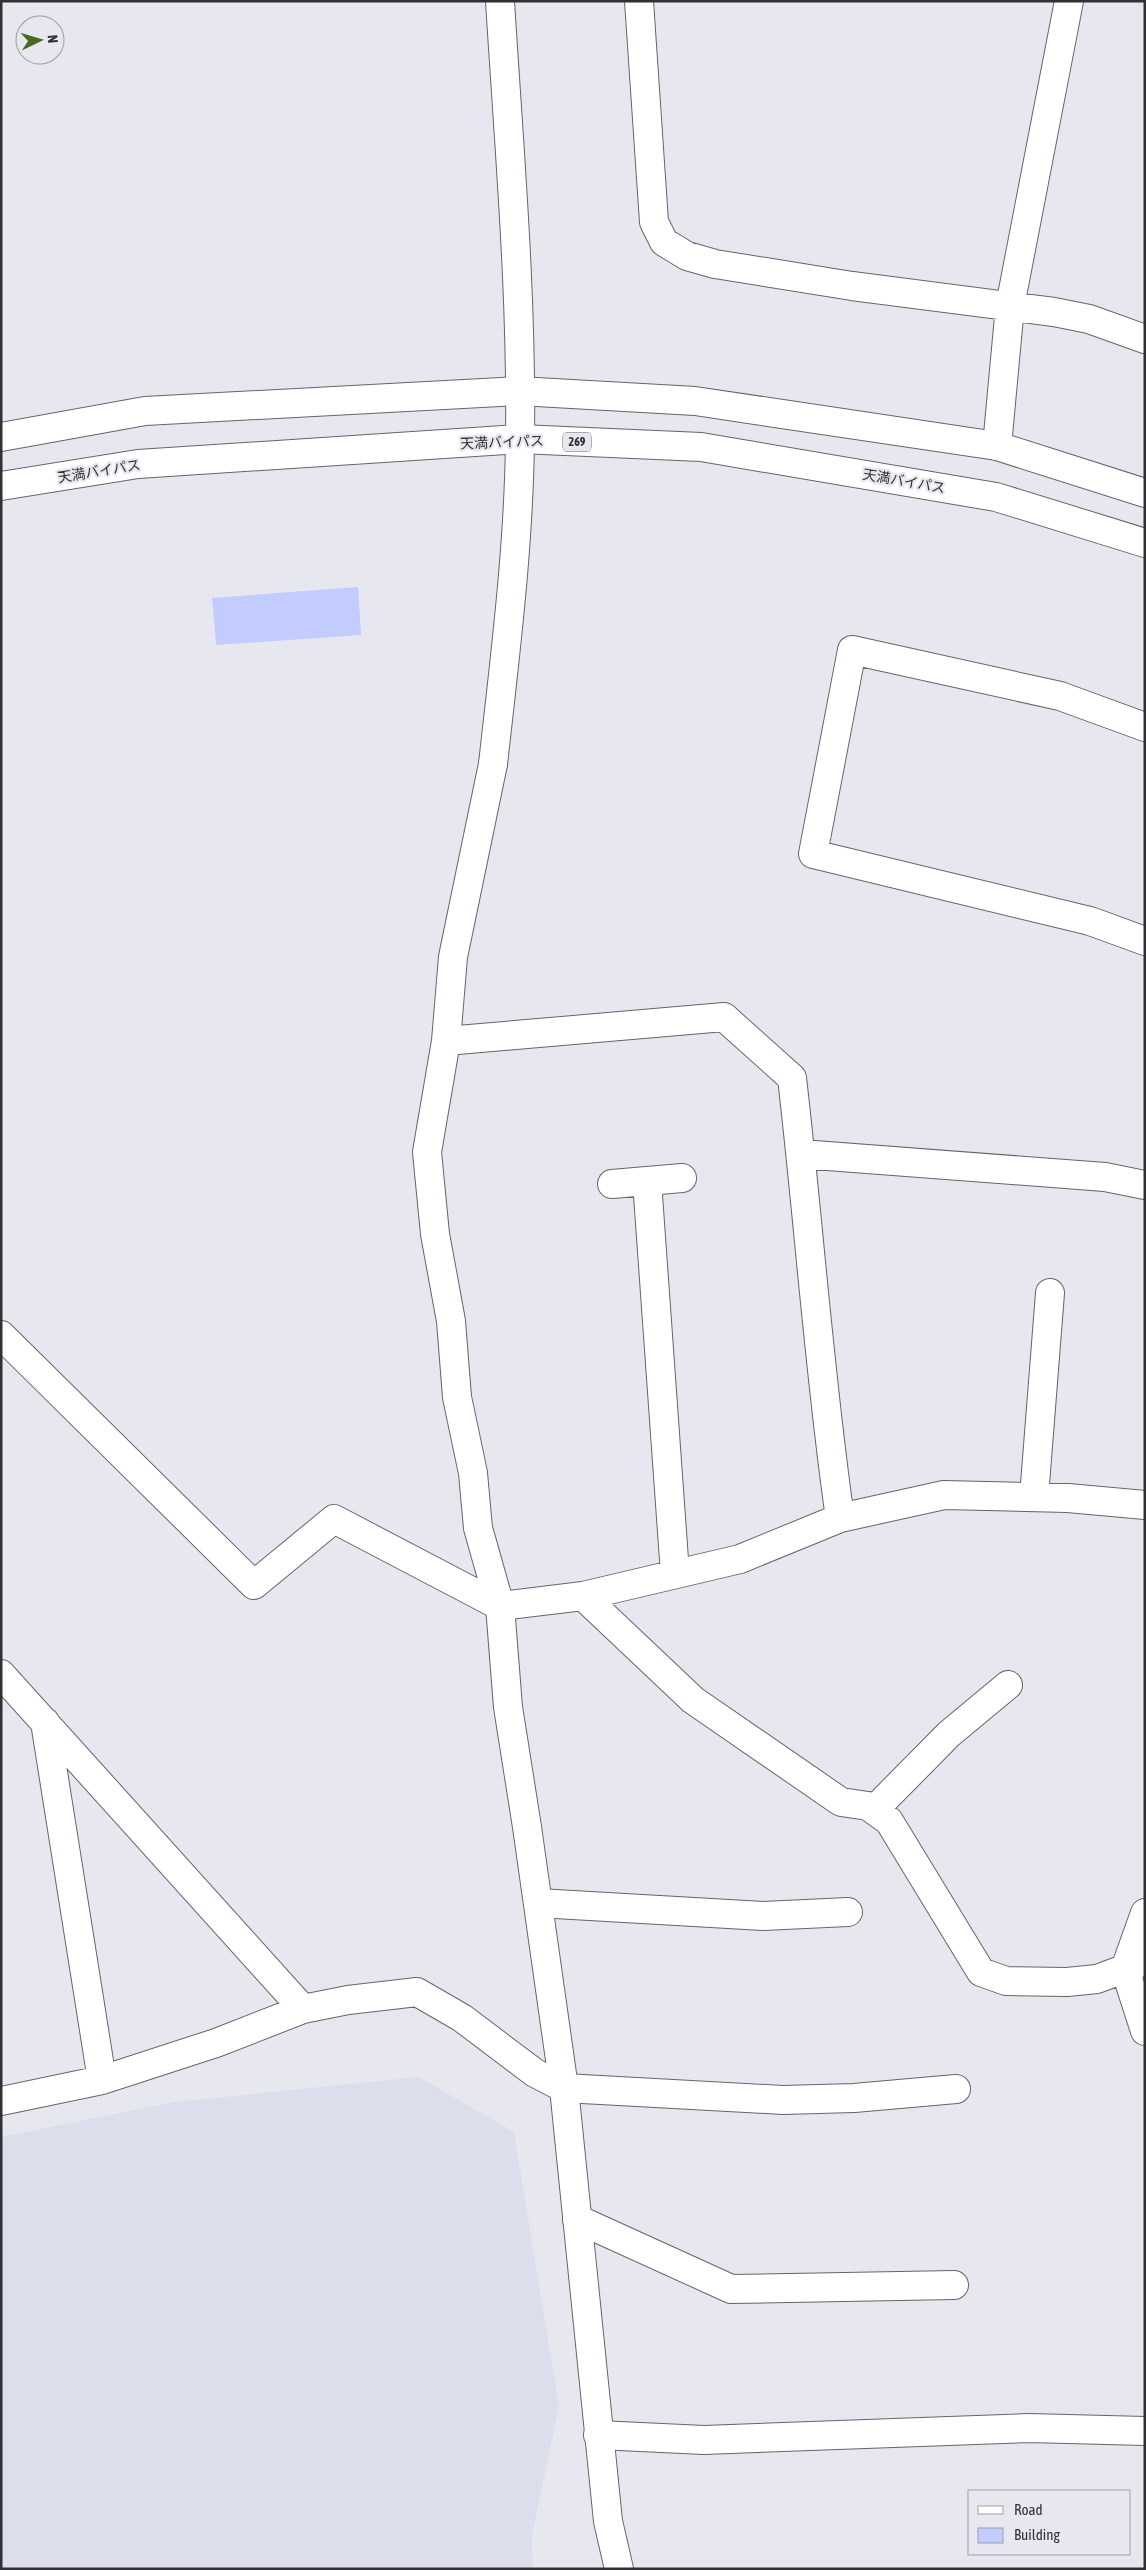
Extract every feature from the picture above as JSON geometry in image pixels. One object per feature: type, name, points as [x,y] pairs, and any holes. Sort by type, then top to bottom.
[{"type":"main road","points":[[500,1],[520,313],[520,439],[515,552],[493,764],[453,957],[446,1041],[427,1152],[435,1234],[450,1322],[457,1397],[473,1473],[478,1528],[500,1606],[508,1707],[564,2088],[608,2521],[619,2569]]},
{"type":"main road","points":[[639,1],[654,222],[664,242],[687,256],[715,264],[852,286],[1010,306],[1089,319],[1145,339]]},
{"type":"main road","points":[[997,446],[1010,306],[1068,1]]},
{"type":"main road","points":[[1,437],[145,411],[519,391],[695,401],[997,446],[1145,493]]},
{"type":"main road","name":"天満バイパス","points":[[1,486],[138,464],[520,439],[701,447],[996,497],[1145,543]]},
{"type":"main road","points":[[1145,727],[1060,696],[852,650],[813,854],[1090,921],[1145,941]]},
{"type":"main road","points":[[446,1041],[724,1017],[792,1078],[801,1154],[826,1425],[840,1518]]},
{"type":"main road","points":[[801,1154],[1105,1177],[1145,1185]]},
{"type":"main road","points":[[612,1184],[682,1178]]},
{"type":"main road","points":[[647,1181],[675,1574]]},
{"type":"main road","points":[[1034,1497],[1050,1293]]},
{"type":"main road","points":[[1,1335],[254,1585],[334,1519],[500,1606],[583,1596],[740,1559],[840,1518],[944,1495],[1034,1497],[1145,1505]]},
{"type":"main road","points":[[583,1596],[693,1700],[841,1802],[868,1806],[889,1821],[981,1972],[1006,1981],[1067,1982],[1097,1979],[1135,1965]]},
{"type":"main road","points":[[1,1674],[303,2010]]},
{"type":"main road","points":[[874,1810],[949,1734],[1008,1685]]},
{"type":"main road","points":[[44,1722],[102,2080]]},
{"type":"main road","points":[[538,1903],[763,1916],[848,1912]]},
{"type":"main road","points":[[1145,1913],[1135,1965],[1145,2031]]},
{"type":"main road","points":[[1,2101],[102,2080],[216,2043],[303,2010],[348,2000],[416,1992],[462,2018],[535,2072],[564,2088],[783,2100],[854,2098],[956,2089]]},
{"type":"main road","points":[[577,2219],[731,2289],[954,2285]]},
{"type":"main road","points":[[598,2435],[704,2440],[1029,2428],[1145,2431]]},
{"type":"shaded area","points":[[419,2077],[514,2132],[559,2407],[532,2535],[533,2569],[1,2569],[1,2137],[174,2102]]},
{"type":"building","points":[[358,587],[361,635],[216,645],[212,598]]}]
